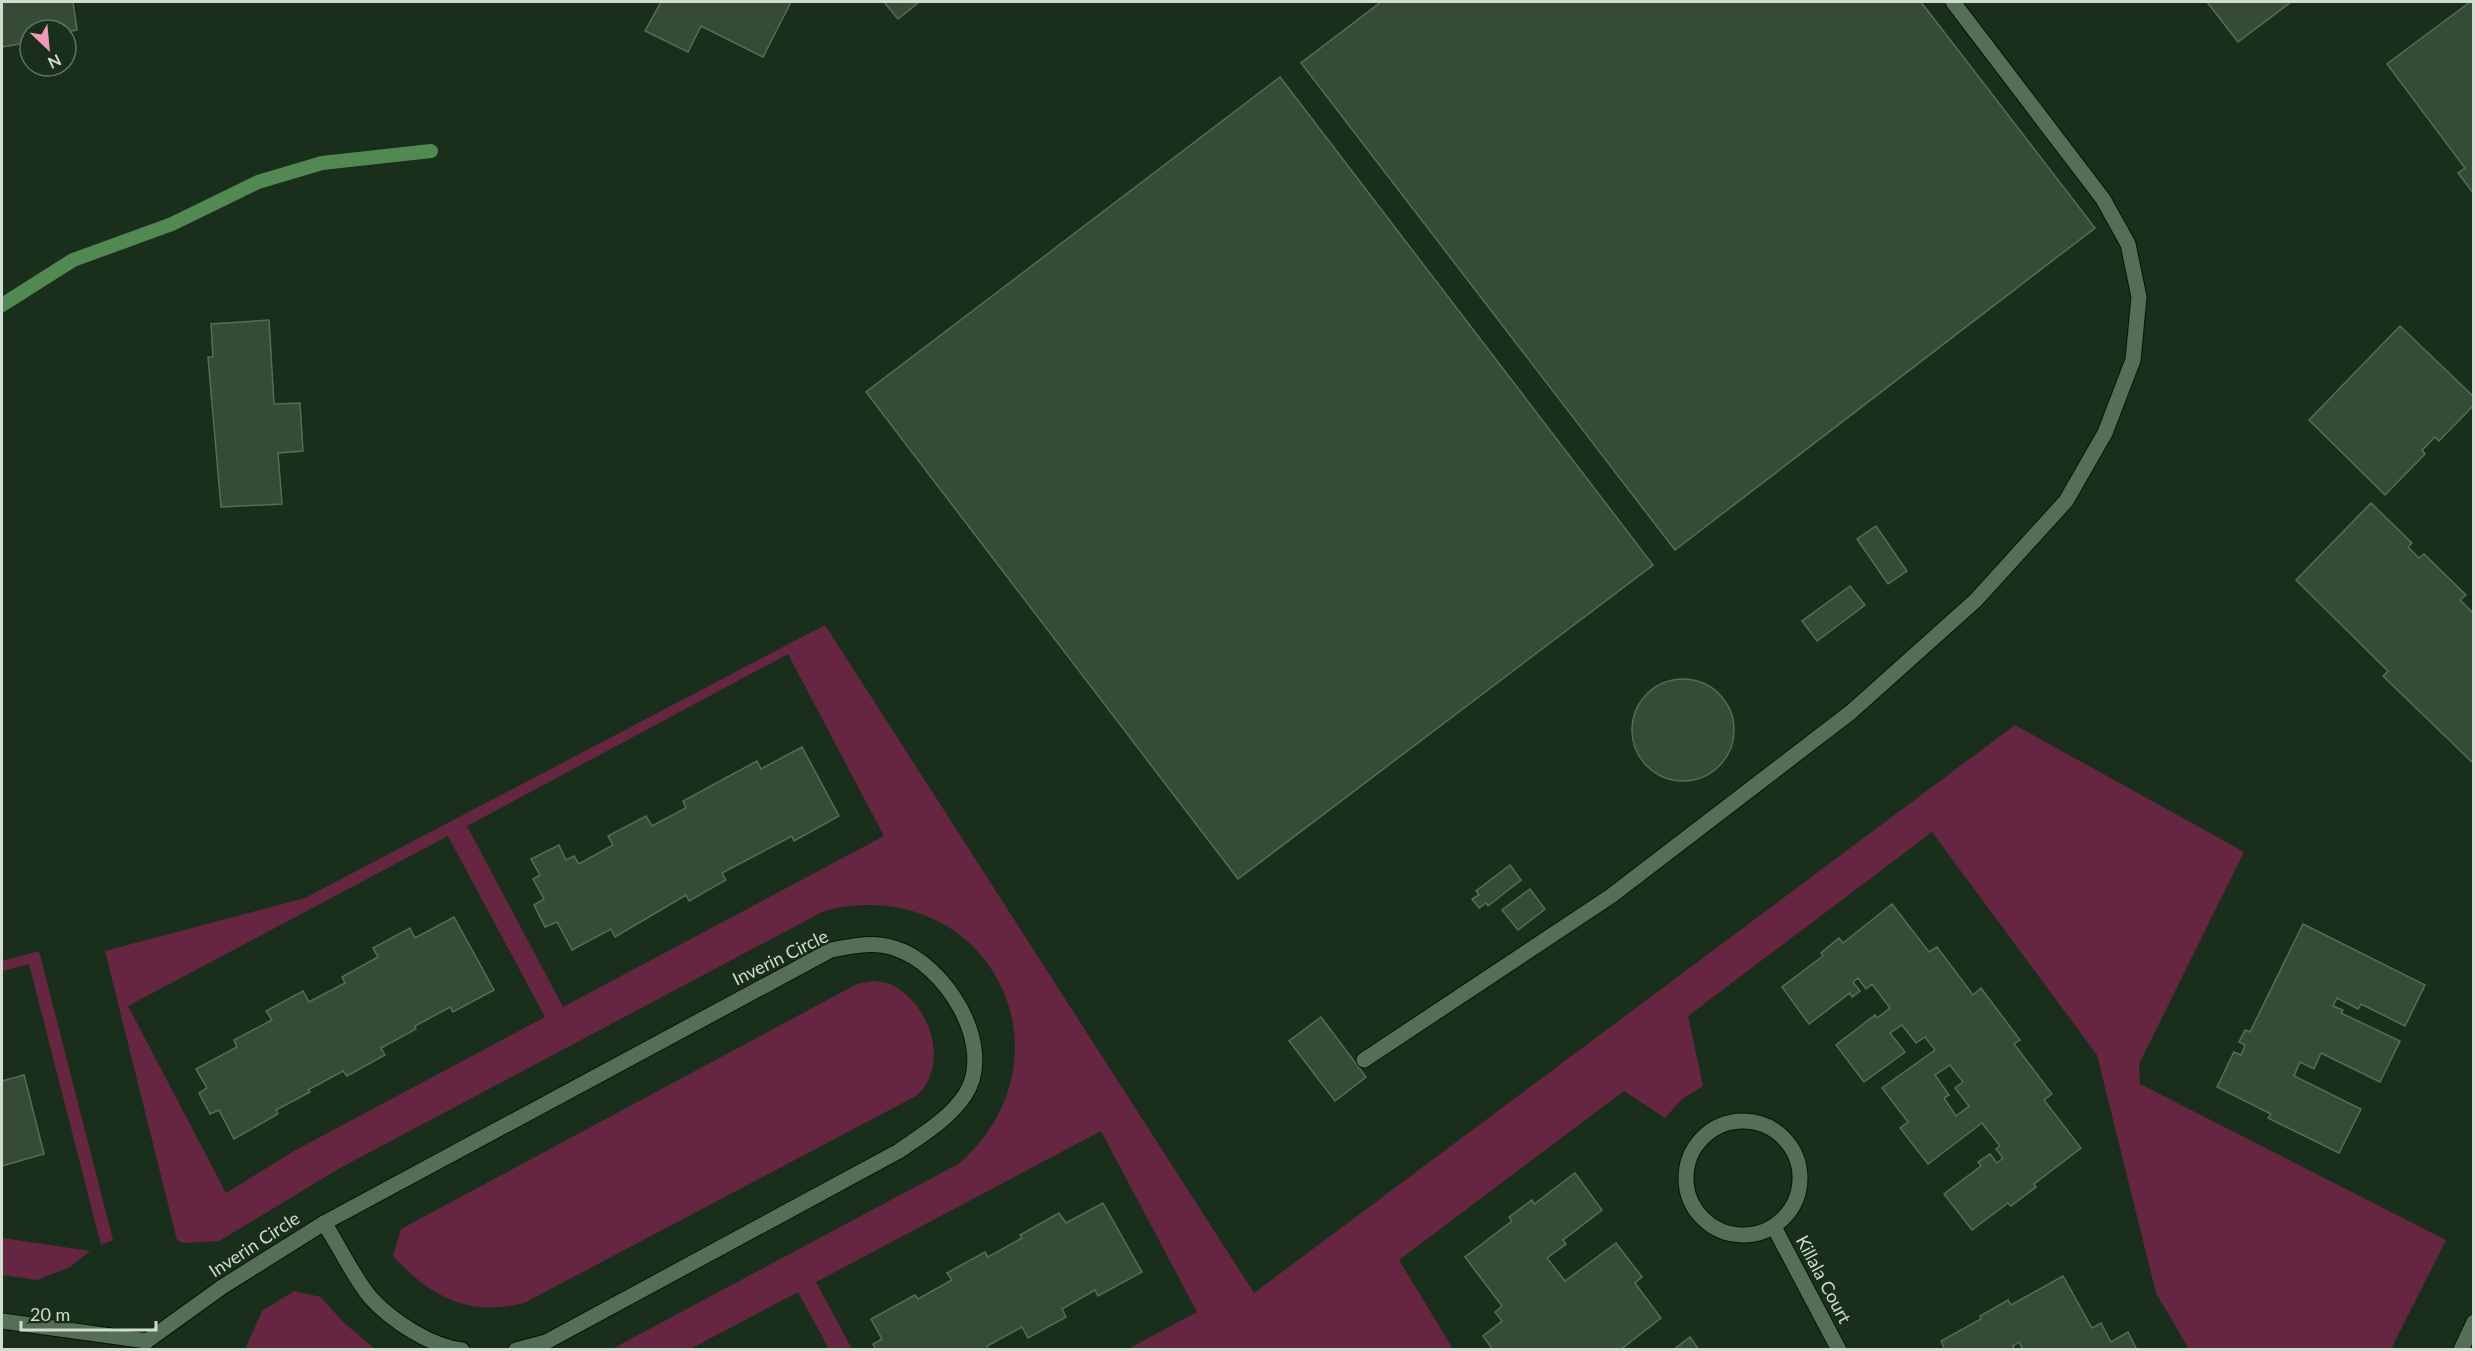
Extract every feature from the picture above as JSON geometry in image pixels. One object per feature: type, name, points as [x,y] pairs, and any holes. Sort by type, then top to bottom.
[{"type":"street","points":[[1364,1060],[1611,896],[1851,712],[1976,600],[2066,501],[2105,433],[2133,360],[2139,297],[2128,244],[2103,199],[1953,2]]},
{"type":"street","name":"Inverin Circle","points":[[148,1346],[222,1287],[324,1222],[831,950],[868,944],[895,948],[925,964],[948,988],[968,1023],[976,1061],[966,1094],[941,1121],[899,1151],[546,1342],[516,1350]]},
{"type":"street","name":"Killala Court","points":[[1741,1121],[1763,1125],[1782,1136],[1797,1156],[1801,1180],[1795,1204],[1774,1227],[1754,1234],[1736,1235],[1719,1230],[1700,1215],[1688,1195],[1686,1173],[1693,1151],[1714,1129],[1741,1121]]},
{"type":"street","name":"Inverin Circle","points":[[324,1222],[371,1298],[409,1330],[451,1348],[462,1350]]},
{"type":"street","name":"Killala Court","points":[[1774,1227],[1839,1350]]},
{"type":"street","points":[[2,1321],[148,1346]]},
{"type":"street","points":[[2461,1350],[2474,1322]]},
{"type":"shaded area","points":[[825,625],[1254,1293],[2015,725],[2244,852],[2139,1064],[2140,1084],[2446,1240],[2391,1349],[2189,1349],[2156,1293],[2097,1055],[1932,832],[1688,1016],[1703,1086],[1682,1099],[1665,1118],[1624,1091],[1399,1260],[1453,1349],[1128,1349],[1197,1312],[1101,1131],[816,1282],[852,1349],[829,1349],[798,1292],[690,1349],[612,1349],[960,1163],[996,1119],[1013,1071],[1013,1024],[998,980],[970,944],[930,918],[881,906],[824,911],[340,1168],[219,1241],[184,1243],[177,1240],[105,951],[305,898]],"holes":[[[788,654],[884,836],[563,1007],[467,826]],[[448,836],[545,1017],[294,1151],[226,1193],[128,1006]]]},
{"type":"shaded area","points":[[39,951],[113,1240],[101,1245],[29,964],[2,971],[2,961]]},
{"type":"shaded area","points":[[873,981],[890,984],[905,994],[926,1020],[934,1052],[932,1068],[927,1083],[916,1096],[524,1303],[504,1307],[485,1307],[452,1300],[422,1283],[393,1256],[401,1229],[857,984]]},
{"type":"shaded area","points":[[2,1238],[90,1251],[70,1267],[37,1280],[2,1275]]},
{"type":"shaded area","points":[[294,1291],[321,1297],[343,1322],[375,1349],[245,1349],[262,1311]]},
{"type":"building","points":[[2,2],[73,2],[75,18],[18,18],[18,44],[2,47]]},
{"type":"building","points":[[661,2],[791,2],[763,57],[701,26],[688,52],[645,31]]},
{"type":"building","points":[[884,2],[919,2],[898,19]]},
{"type":"building","points":[[1381,2],[1921,2],[2095,228],[1675,550],[1301,63]]},
{"type":"building","points":[[2207,2],[2291,2],[2238,42]]},
{"type":"building","points":[[2470,2],[2474,3],[2474,194],[2458,173],[2465,168],[2387,64]]},
{"type":"building","points":[[1280,77],[1653,565],[1238,879],[866,392]]},
{"type":"building","points":[[269,320],[274,404],[300,403],[303,451],[278,453],[282,504],[221,507],[208,357],[213,357],[211,324]]},
{"type":"building","points":[[2400,326],[2474,397],[2474,405],[2439,441],[2435,437],[2422,450],[2425,454],[2385,495],[2309,420]]},
{"type":"building","points":[[2371,503],[2412,543],[2408,547],[2419,558],[2424,554],[2466,595],[2460,600],[2474,614],[2474,764],[2383,676],[2388,671],[2296,580]]},
{"type":"building","points":[[1876,526],[1907,571],[1888,584],[1857,539]]},
{"type":"building","points":[[1850,586],[1865,605],[1817,641],[1802,621]]},
{"type":"building","points":[[1683,679],[1703,683],[1719,694],[1730,710],[1734,730],[1730,750],[1719,766],[1703,777],[1683,781],[1663,777],[1647,766],[1636,750],[1632,730],[1636,710],[1647,694],[1663,683]]},
{"type":"building","points":[[802,747],[839,816],[794,841],[792,836],[722,873],[726,880],[689,901],[686,895],[615,937],[611,929],[572,950],[557,922],[545,927],[534,905],[544,899],[533,879],[540,875],[531,859],[559,845],[566,860],[574,856],[579,864],[613,845],[608,836],[646,816],[652,826],[686,808],[683,801],[757,761],[761,769]]},
{"type":"building","points":[[1510,865],[1521,880],[1488,906],[1486,903],[1479,908],[1472,899],[1479,895],[1476,891]]},
{"type":"building","points":[[1530,889],[1545,909],[1518,930],[1502,910]]},
{"type":"building","points":[[1892,904],[1929,952],[1937,947],[1973,995],[1981,988],[2020,1040],[2014,1044],[2052,1094],[2044,1100],[2081,1148],[2034,1184],[2036,1187],[2011,1206],[2008,1203],[1972,1230],[1944,1194],[1981,1166],[1978,1162],[1990,1154],[1997,1163],[2003,1158],[1996,1149],[2000,1146],[1982,1123],[1928,1164],[1900,1128],[1908,1122],[1882,1088],[1935,1050],[1925,1037],[1916,1043],[1902,1025],[1890,1033],[1905,1052],[1864,1082],[1836,1045],[1875,1015],[1877,1018],[1890,1008],[1872,984],[1866,989],[1858,978],[1853,982],[1860,991],[1852,997],[1850,993],[1809,1024],[1782,987],[1823,956],[1821,953],[1839,938],[1843,943]],"holes":[[[1950,1065],[1963,1082],[1955,1088],[1969,1106],[1956,1116],[1944,1098],[1949,1095],[1935,1075]]]},
{"type":"building","points":[[454,917],[494,990],[453,1012],[450,1007],[415,1026],[416,1029],[381,1048],[385,1055],[347,1076],[343,1071],[308,1090],[310,1092],[276,1110],[278,1114],[234,1139],[219,1110],[210,1114],[199,1093],[207,1088],[196,1069],[237,1047],[234,1040],[272,1020],[266,1011],[303,991],[309,1002],[345,983],[342,977],[378,957],[373,948],[410,928],[415,938]]},
{"type":"building","points":[[2303,924],[2425,985],[2405,1026],[2361,1004],[2358,1009],[2337,998],[2333,1006],[2343,1010],[2341,1013],[2400,1041],[2380,1082],[2321,1053],[2314,1069],[2300,1062],[2294,1076],[2361,1109],[2339,1153],[2268,1118],[2271,1114],[2217,1087],[2234,1052],[2241,1055],[2245,1045],[2239,1042],[2245,1030],[2250,1032]]},
{"type":"building","points":[[1321,1017],[1366,1077],[1335,1101],[1289,1041]]},
{"type":"building","points":[[24,1075],[44,1154],[2,1166],[2,1081]]},
{"type":"building","points":[[1575,1173],[1602,1210],[1563,1240],[1566,1244],[1547,1258],[1565,1281],[1616,1243],[1642,1277],[1635,1283],[1661,1318],[1620,1350],[1493,1350],[1483,1336],[1502,1321],[1495,1312],[1502,1306],[1465,1257],[1512,1221],[1509,1217],[1532,1200],[1534,1204]]},
{"type":"building","points":[[1103,1203],[1142,1272],[1098,1296],[1095,1290],[1062,1309],[1066,1317],[1028,1338],[1022,1327],[987,1346],[989,1350],[876,1350],[873,1344],[882,1339],[871,1319],[915,1295],[918,1299],[952,1280],[947,1273],[985,1252],[988,1257],[1022,1238],[1020,1235],[1059,1213],[1066,1223]]},
{"type":"building","points":[[2063,1276],[2092,1328],[2101,1323],[2111,1342],[2128,1332],[2137,1350],[2023,1350],[2019,1342],[2013,1346],[2015,1350],[1945,1350],[1941,1341],[1981,1319],[1980,1316],[2008,1300],[2011,1305]]},
{"type":"building","points":[[1690,1337],[1699,1350],[1673,1350]]},
{"type":"waterway","points":[[2,305],[73,260],[172,224],[258,182],[322,163],[431,151]]}]
